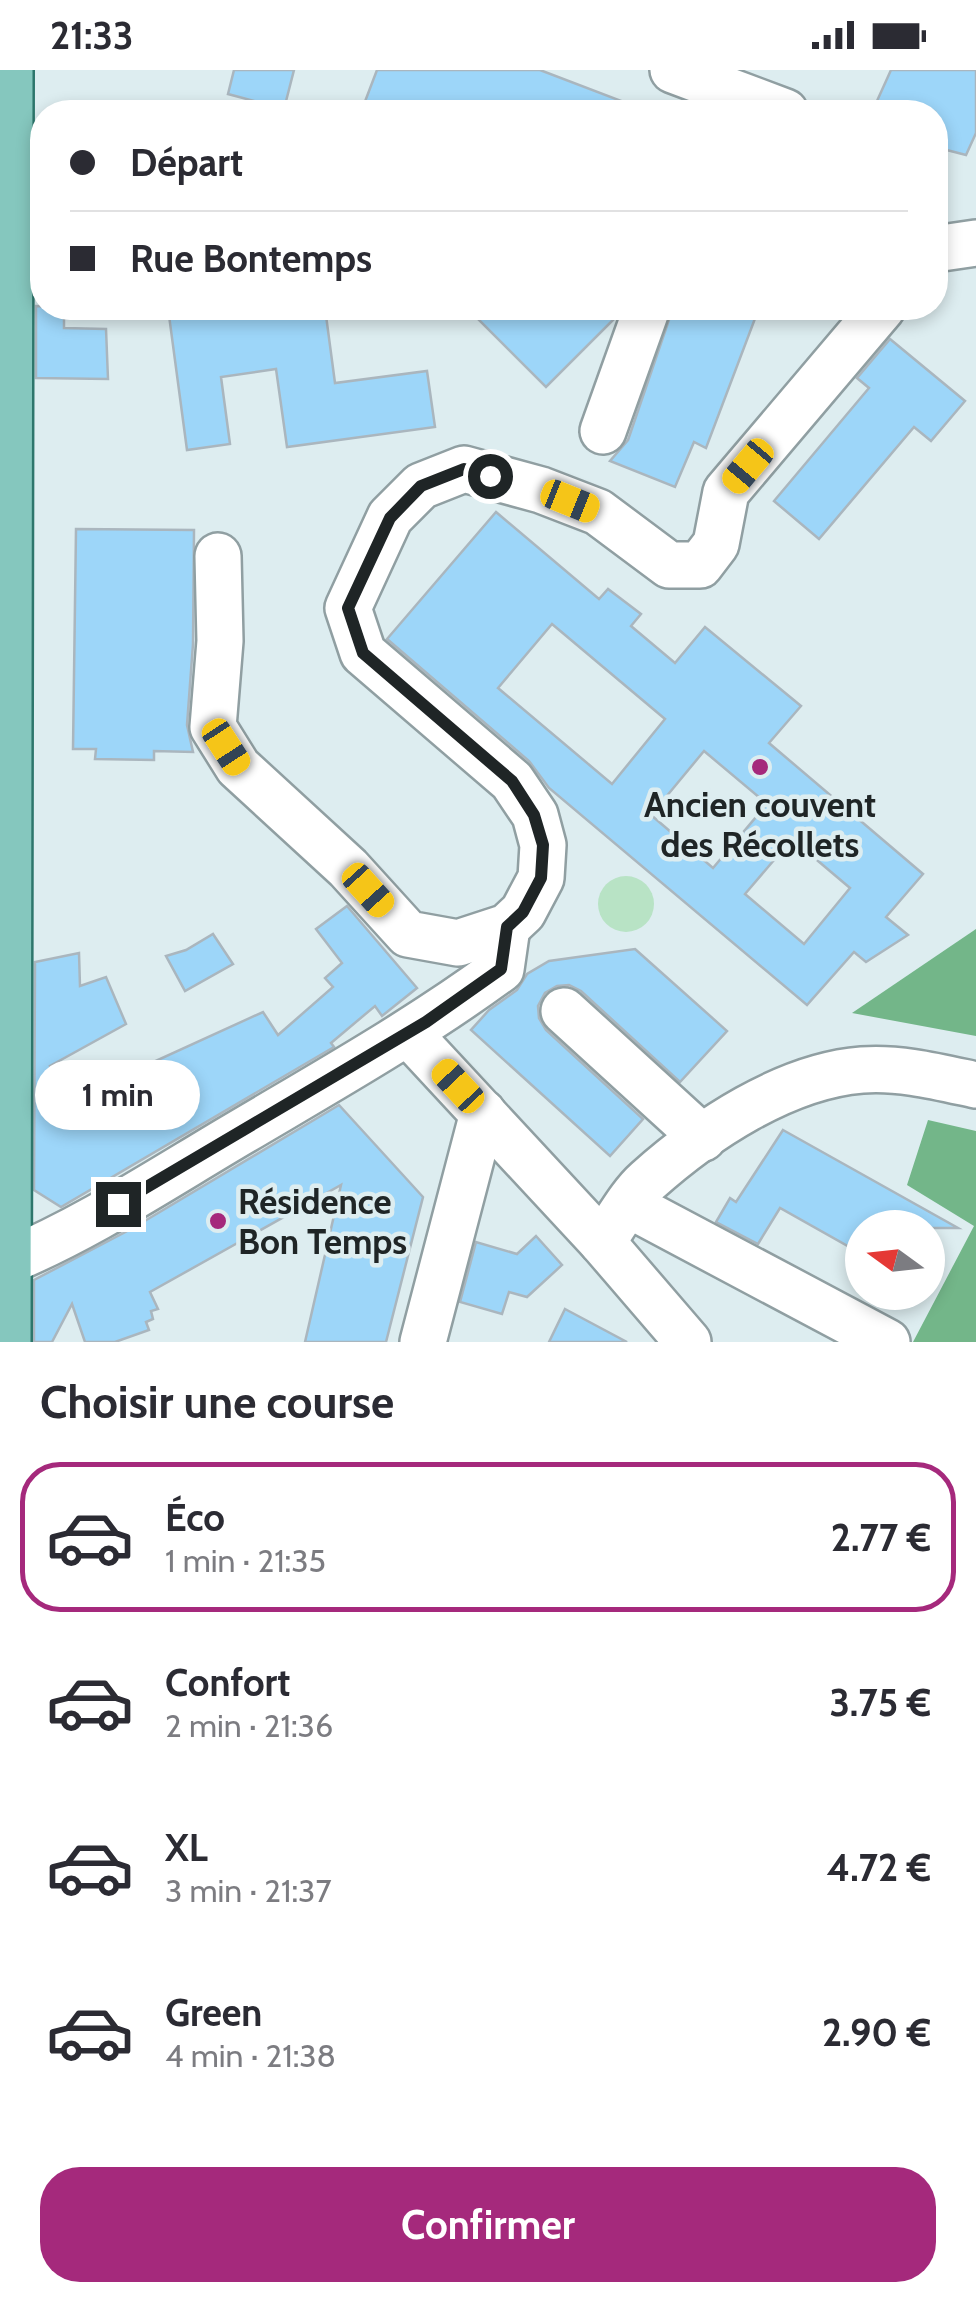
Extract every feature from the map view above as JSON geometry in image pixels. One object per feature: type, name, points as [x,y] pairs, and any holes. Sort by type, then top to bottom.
[{"type":"main road","points":[[3,1342],[5,70]]},
{"type":"street","points":[[673,70],[750,100]]},
{"type":"street","points":[[948,248],[976,244]]},
{"type":"street","points":[[603,431],[643,320]]},
{"type":"street","points":[[218,556],[220,642],[214,728],[238,766],[348,868],[408,934],[458,943],[507,927],[523,912],[541,878],[543,845],[534,815],[512,781],[363,653],[348,608],[390,518],[421,486],[464,469],[541,490],[598,512],[669,566],[700,565],[716,544],[726,492],[872,320]]},
{"type":"street","points":[[4,1262],[34,1251],[118,1204],[408,1033],[501,969],[507,927]]},
{"type":"street","points":[[564,1012],[704,1138]]},
{"type":"street","points":[[408,1033],[602,1242],[688,1342]]},
{"type":"street","points":[[602,1242],[644,1183],[736,1113],[826,1075],[885,1071],[923,1074],[976,1086]]},
{"type":"street","points":[[423,1342],[482,1113]]},
{"type":"street","points":[[629,1205],[887,1342]]},
{"type":"green space","points":[[626,876],[646,884],[654,904],[646,924],[626,932],[606,924],[598,904],[606,884]]},
{"type":"green space","points":[[976,929],[976,1036],[852,1013]]},
{"type":"green space","points":[[928,1120],[976,1131],[976,1342],[913,1342],[930,1310],[945,1310],[945,1281],[974,1226],[907,1185]]},
{"type":"building","points":[[234,70],[294,70],[286,100],[250,100],[228,94]]},
{"type":"building","points":[[377,70],[540,70],[619,100],[366,100]]},
{"type":"building","points":[[891,70],[976,70],[976,133],[966,155],[948,150],[948,100],[877,100]]},
{"type":"building","points":[[36,320],[64,320],[64,328],[106,329],[108,379],[36,378]]},
{"type":"building","points":[[170,320],[327,320],[335,383],[427,371],[435,427],[287,447],[276,369],[221,377],[230,444],[187,450]]},
{"type":"building","points":[[479,320],[613,320],[546,387]]},
{"type":"building","points":[[669,320],[754,320],[706,448],[694,442],[675,487],[610,461],[628,440]]},
{"type":"building","points":[[890,339],[965,401],[931,441],[914,427],[819,539],[774,501],[869,388],[857,378]]},
{"type":"building","name":"Ancien couvent des Récollets","points":[[496,512],[599,599],[608,589],[641,614],[631,626],[675,663],[705,627],[801,706],[769,743],[923,874],[886,917],[908,935],[866,962],[854,952],[807,1005],[549,788],[529,761],[387,639]],"holes":[[[552,624],[665,719],[612,784],[498,688]],[[704,751],[767,804],[713,868],[651,815]],[[792,839],[850,888],[804,944],[745,894]]]},
{"type":"building","points":[[76,529],[194,530],[193,644],[187,725],[193,752],[154,751],[154,760],[95,759],[96,749],[73,749]]},
{"type":"building","points":[[347,906],[417,988],[382,1016],[375,1006],[331,1043],[334,1047],[61,1207],[34,1190],[35,962],[79,953],[80,986],[106,977],[126,1024],[50,1066],[68,1101],[263,1012],[278,1035],[333,987],[325,978],[342,963],[316,929]]},
{"type":"building","points":[[213,934],[233,964],[185,991],[166,956],[186,950]]},
{"type":"building","points":[[635,949],[727,1031],[680,1082],[581,991],[569,985],[545,993],[538,1006],[546,1030],[643,1119],[610,1156],[471,1030],[489,1010],[517,990],[527,974],[549,961]]},
{"type":"building","name":"Résidence Bon Temps","points":[[339,1105],[423,1197],[386,1342],[305,1342],[341,1185],[150,1292],[158,1309],[151,1311],[153,1319],[146,1322],[149,1330],[115,1342],[85,1342],[72,1304],[52,1342],[34,1342],[34,1280],[133,1228]]},
{"type":"building","points":[[783,1130],[926,1210],[845,1210],[845,1244],[780,1208],[758,1244],[716,1222],[730,1198],[736,1202]]},
{"type":"building","points":[[536,1236],[562,1265],[527,1297],[509,1292],[502,1314],[460,1302],[476,1242],[517,1254]]},
{"type":"building","points":[[565,1309],[627,1342],[549,1342]]},
{"type":"place","name":"Ancien couvent des Récollets","points":[[760,767]]},
{"type":"place","name":"Résidence Bon Temps","points":[[218,1221]]},
{"type":"route","points":[[118,1204],[426,1022],[501,969],[507,927],[523,912],[541,878],[543,845],[534,815],[512,781],[363,653],[348,608],[390,518],[421,486],[464,469],[490,476]]}]
